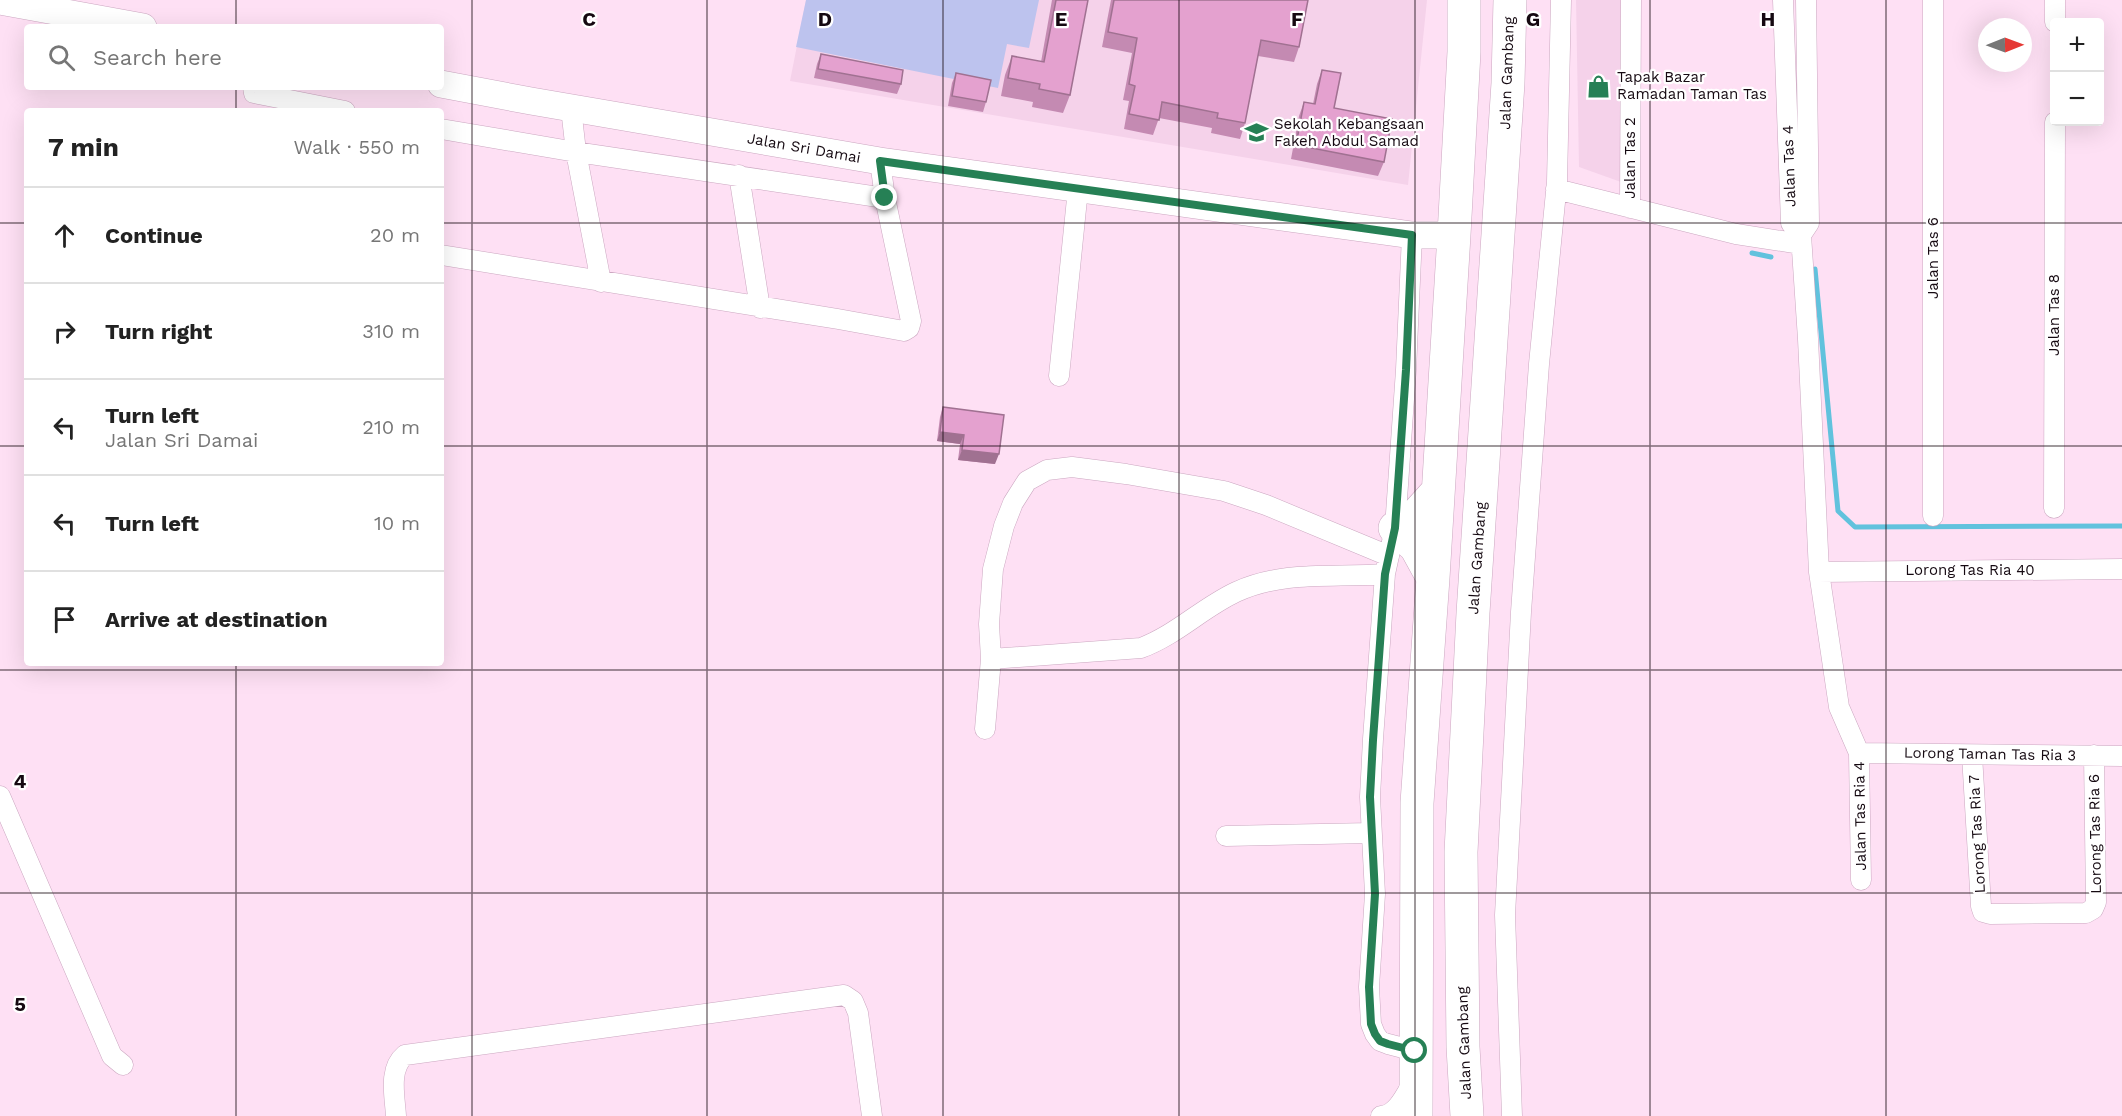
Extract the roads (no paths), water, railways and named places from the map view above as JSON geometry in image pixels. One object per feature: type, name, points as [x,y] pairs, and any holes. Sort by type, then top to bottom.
[{"type":"highway","points":[[1416,1116],[1417,803],[1454,235],[1464,52],[1464,0]]},
{"type":"highway","name":"Jalan Gambang","points":[[1467,1116],[1463,1047],[1461,852],[1473,613],[1508,82],[1510,0]]},
{"type":"highway","points":[[1389,553],[1418,513],[1437,492]]},
{"type":"highway","points":[[1389,553],[1416,547],[1433,578]]},
{"type":"street","points":[[1512,1116],[1505,915],[1521,612],[1539,364],[1556,189],[1561,0]]},
{"type":"street","name":"Jalan Tas 2","points":[[1630,208],[1631,0]]},
{"type":"street","name":"Jalan Tas 4","points":[[1783,0],[1791,223],[1801,240]]},
{"type":"street","name":"Jalan Tas 4","points":[[1801,240],[1809,223],[1806,0]]},
{"type":"street","name":"Jalan Tas 6","points":[[1932,516],[1933,0]]},
{"type":"street","points":[[2055,0],[2055,18]]},
{"type":"street","points":[[0,1],[126,24]]},
{"type":"street","name":"Jalan Sri Damai","points":[[444,85],[880,161],[1412,235],[1454,235]]},
{"type":"street","points":[[255,97],[326,108]]},
{"type":"street","points":[[571,108],[576,152],[601,282]]},
{"type":"street","name":"Jalan Tas 8","points":[[2054,508],[2055,126]]},
{"type":"street","points":[[444,130],[576,152],[885,198]]},
{"type":"street","points":[[444,256],[907,330],[911,321],[885,198],[880,161]]},
{"type":"street","points":[[739,175],[760,308]]},
{"type":"street","points":[[1059,376],[1078,189]]},
{"type":"street","points":[[1556,189],[1736,234],[1801,240],[1819,572],[1839,707],[1859,753]]},
{"type":"street","points":[[1381,1116],[1388,1116],[1403,1099],[1415,1064],[1380,1041],[1371,1024],[1370,962],[1375,894],[1370,797],[1373,740],[1406,370],[1412,235]]},
{"type":"street","points":[[985,729],[991,659],[990,595],[993,569],[1004,526],[1013,503],[1027,481],[1047,470],[1072,467],[1224,491],[1389,553]]},
{"type":"street","points":[[991,659],[1141,648],[1156,643],[1223,599],[1273,579],[1291,576],[1350,576],[1389,553]]},
{"type":"street","name":"Lorong Tas Ria 40","points":[[1819,572],[2122,569]]},
{"type":"street","name":"Lorong Taman Tas Ria 3","points":[[1859,753],[2122,756]]},
{"type":"street","name":"Jalan Tas Ria 4","points":[[1859,753],[1860,880]]},
{"type":"street","name":"Lorong Tas Ria 7","points":[[1972,754],[1983,912]]},
{"type":"street","name":"Lorong Tas Ria 6","points":[[1983,912],[1990,914],[2086,913],[2093,909],[2096,902],[2094,755]]},
{"type":"street","points":[[0,795],[112,1056],[123,1065]]},
{"type":"street","points":[[1226,836],[1371,833]]},
{"type":"street","points":[[396,1116],[394,1071],[396,1064],[405,1055],[844,995],[853,1001],[858,1013],[872,1116]]},
{"type":"waterway","points":[[1752,253],[1771,257]]},
{"type":"waterway","points":[[1815,269],[1838,511],[1855,527],[2122,526]]},
{"type":"place","name":"Tapak Bazar Ramadan Taman Tas","points":[[1599,86]]},
{"type":"place","name":"Sekolah Kebangsaan Fakeh Abdul Samad","points":[[1256,133]]}]
